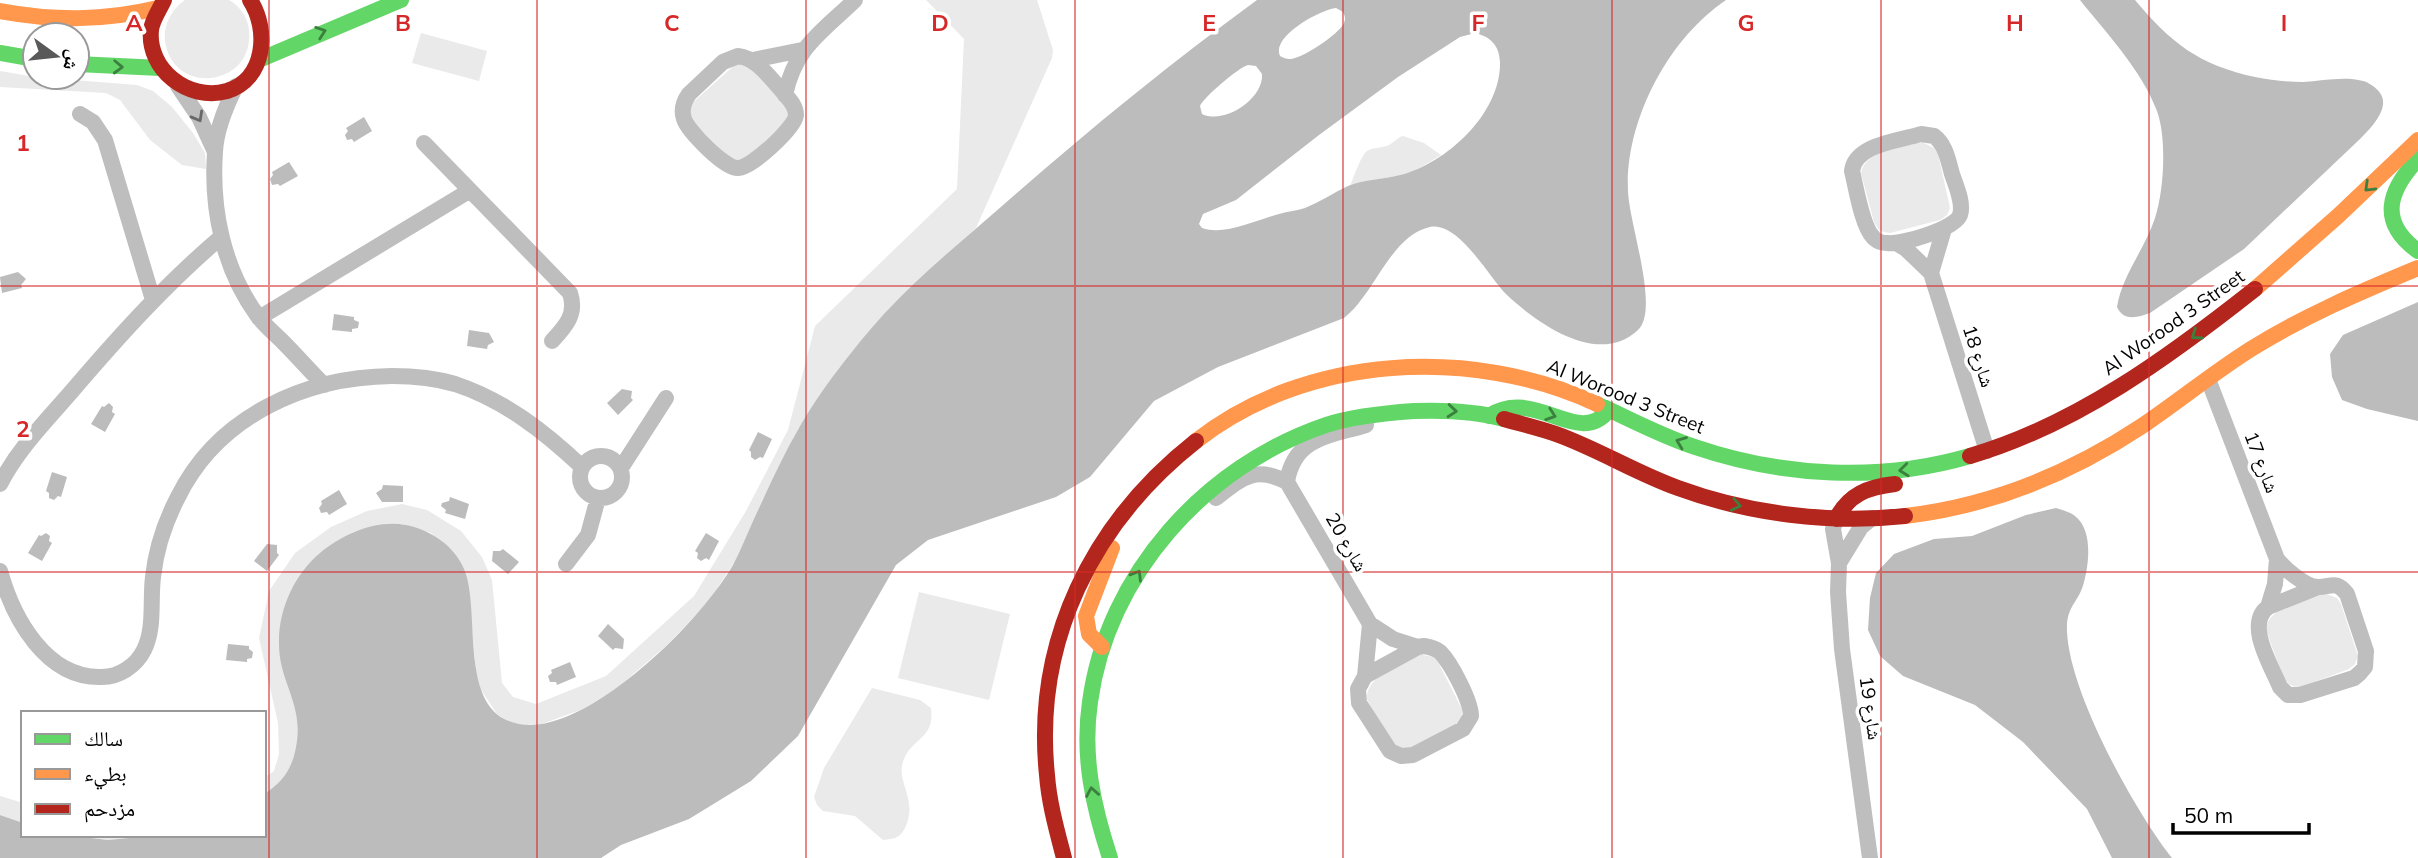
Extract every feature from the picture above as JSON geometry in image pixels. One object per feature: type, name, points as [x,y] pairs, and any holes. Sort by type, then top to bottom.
[{"type":"street","points":[[178,86],[189,91],[213,93],[236,86],[245,79],[259,60],[263,43],[262,27],[250,0]]},
{"type":"street","points":[[259,60],[401,0]]},
{"type":"street","points":[[785,95],[791,71],[802,50],[855,0]]},
{"type":"street","points":[[0,11],[62,22],[94,21],[127,17],[161,4]]},
{"type":"street","points":[[161,4],[151,32],[154,57],[160,68],[178,86],[198,117],[215,152]]},
{"type":"street","points":[[753,60],[795,108],[794,121],[781,136],[744,167],[731,167],[724,164],[687,125],[682,112],[685,99],[730,57],[753,60],[802,50]]},
{"type":"street","points":[[0,53],[21,57]]},
{"type":"street","points":[[91,65],[160,68]]},
{"type":"street","points":[[236,86],[223,118],[215,152],[221,237],[230,267],[243,295],[259,318],[324,385]]},
{"type":"street","points":[[80,114],[93,122],[105,140],[153,300]]},
{"type":"street","name":"شارع 18","points":[[1931,273],[1944,229],[1956,221],[1961,205],[1944,145],[1928,134],[1921,134],[1865,150],[1855,159],[1852,171],[1868,231],[1877,240],[1896,243],[1906,249],[1931,273],[1987,451]]},
{"type":"street","name":"Al Worood 3 Street","points":[[1064,858],[1046,784],[1044,734],[1048,684],[1059,635],[1076,589],[1100,545],[1130,504],[1178,455],[1210,429],[1258,402],[1310,382],[1370,368],[1427,365],[1490,370],[1551,386],[1694,447],[1734,460],[1817,472],[1869,473],[1920,468],[1971,457],[2046,427],[2102,397],[2209,326],[2309,244],[2418,140]]},
{"type":"street","points":[[424,143],[570,293],[573,312],[552,341]]},
{"type":"street","points":[[2418,159],[2397,182],[2391,199],[2392,216],[2398,232],[2409,246],[2418,251]]},
{"type":"street","points":[[259,318],[469,191]]},
{"type":"street","points":[[1896,243],[1944,229]]},
{"type":"street","points":[[0,484],[12,461],[30,438],[153,300],[221,237]]},
{"type":"street","points":[[1110,858],[1091,792],[1087,743],[1090,695],[1102,647],[1118,608],[1138,571],[1163,536],[1207,491],[1259,454],[1296,436],[1336,422],[1377,413],[1415,409],[1452,410],[1489,416],[1557,435],[1654,480],[1694,494],[1775,512],[1836,519],[1931,513],[1983,500],[2084,460],[2131,433],[2283,330],[2322,309],[2418,268]]},
{"type":"street","points":[[0,570],[14,607],[31,638],[57,664],[76,674],[113,677],[130,667],[144,651],[150,632],[153,579],[158,550],[167,521],[179,494],[216,443],[239,423],[265,406],[294,393],[367,376],[411,376],[454,383],[494,400],[517,414],[540,430],[582,467]]},
{"type":"street","name":"شارع 17","points":[[2208,379],[2277,559],[2275,584],[2268,607],[2260,615],[2257,627],[2283,692],[2300,695],[2354,677],[2365,667],[2366,651],[2347,594],[2343,589],[2331,584],[2318,587],[2295,576],[2277,559]]},
{"type":"street","points":[[621,468],[666,398]]},
{"type":"street","points":[[1489,416],[1498,408],[1522,406],[1582,425],[1593,424],[1602,419],[1609,410]]},
{"type":"street","points":[[1163,536],[1244,478],[1266,473],[1287,482],[1294,458],[1313,441],[1415,409]]},
{"type":"street","points":[[602,455],[616,461],[621,468],[622,483],[619,490],[606,498],[598,498],[584,490],[580,475],[582,467],[594,456],[602,455]]},
{"type":"street","points":[[1836,519],[1841,506],[1863,489],[1923,481],[1949,471],[1971,457]]},
{"type":"street","name":"شارع 20","points":[[1287,482],[1370,624],[1392,639],[1419,647],[1430,647],[1441,653],[1469,701],[1471,716],[1463,729],[1413,755],[1395,755],[1390,751],[1359,703],[1358,689],[1365,677],[1370,624]]},
{"type":"street","points":[[566,564],[588,535],[598,498]]},
{"type":"street","points":[[1102,647],[1088,635],[1086,616],[1130,504]]},
{"type":"street","points":[[1839,563],[1861,527],[1872,518]]},
{"type":"street","name":"شارع 19","points":[[1836,519],[1833,528],[1839,563],[1842,649],[1870,858]]},
{"type":"street","points":[[2268,607],[2318,587]]},
{"type":"street","points":[[1365,677],[1419,647]]},
{"type":"shaded area","points":[[185,0],[229,0],[240,9],[249,30],[247,49],[240,64],[227,73],[212,78],[197,77],[182,71],[171,59],[165,41],[165,29],[172,13]]},
{"type":"shaded area","points":[[926,0],[1037,0],[1053,50],[1052,58],[976,228],[885,314],[834,378],[799,428],[735,561],[709,601],[667,645],[617,688],[583,709],[542,724],[508,722],[497,714],[481,690],[476,672],[468,585],[454,554],[431,533],[402,524],[388,524],[282,666],[297,713],[299,736],[288,770],[282,780],[266,793],[266,777],[274,771],[279,754],[278,723],[259,638],[269,591],[295,553],[331,527],[367,511],[402,504],[427,510],[461,531],[482,557],[492,580],[502,683],[513,697],[536,704],[606,676],[694,596],[746,511],[788,430],[815,326],[957,189],[964,39]]},
{"type":"shaded area","points":[[1257,0],[1726,0],[1686,36],[1669,59],[1642,110],[1634,137],[1628,191],[1642,265],[1646,304],[1644,320],[1638,330],[1622,340],[1605,344],[1588,343],[1569,337],[1535,318],[1507,295],[1473,253],[1452,233],[1430,227],[1416,233],[1393,253],[1365,295],[1344,318],[1218,367],[1154,401],[1090,477],[1056,497],[928,540],[896,565],[798,736],[751,781],[689,819],[621,845],[601,858],[0,858],[0,815],[21,822],[21,837],[83,837],[108,840],[139,837],[266,837],[266,793],[279,783],[286,773],[294,756],[297,738],[295,709],[280,657],[280,629],[285,604],[296,581],[311,561],[349,534],[372,526],[406,525],[424,531],[448,546],[460,560],[469,587],[479,681],[486,701],[499,716],[519,724],[544,724],[575,713],[603,697],[667,646],[720,585],[733,565],[781,462],[807,414],[838,369],[884,314],[942,258],[1159,74]],"holes":[[[1336,8],[1343,12],[1344,23],[1328,39],[1297,58],[1287,59],[1280,56],[1279,48],[1283,40],[1299,25],[1329,10]],[[1475,33],[1486,37],[1496,46],[1500,62],[1498,81],[1481,117],[1468,133],[1436,159],[1418,169],[1393,177],[1348,186],[1302,209],[1230,229],[1211,230],[1202,228],[1199,224],[1203,214],[1236,200],[1398,77],[1460,37]],[[1248,65],[1256,66],[1262,74],[1261,83],[1250,101],[1221,116],[1202,114],[1200,106],[1203,102],[1222,83]]]},
{"type":"shaded area","points":[[2080,0],[2135,0],[2174,40],[2202,59],[2235,72],[2291,82],[2356,80],[2372,86],[2379,91],[2383,99],[2381,112],[2369,130],[2244,249],[2150,313],[2140,316],[2123,315],[2117,307],[2124,284],[2151,229],[2158,207],[2163,164],[2160,122],[2150,96],[2133,66]]},
{"type":"shaded area","points":[[421,33],[487,51],[479,81],[412,63]]},
{"type":"shaded area","points":[[737,63],[752,67],[786,106],[788,114],[783,125],[746,159],[740,161],[727,158],[691,119],[690,105]]},
{"type":"shaded area","points":[[0,71],[21,75],[21,88],[0,87]]},
{"type":"shaded area","points":[[91,81],[137,85],[153,91],[172,107],[193,133],[205,153],[206,169],[182,165],[150,140],[120,100],[106,93],[71,91],[91,91]]},
{"type":"shaded area","points":[[364,117],[372,131],[354,142],[352,139],[347,140],[346,128]]},
{"type":"shaded area","points":[[1403,136],[1424,143],[1441,155],[1406,174],[1350,186],[1367,151],[1389,145]]},
{"type":"shaded area","points":[[1922,142],[1934,148],[1938,154],[1950,208],[1947,215],[1940,220],[1890,233],[1882,231],[1874,222],[1861,173],[1864,165],[1869,159],[1885,151]]},
{"type":"shaded area","points":[[289,162],[298,176],[280,186],[272,185],[272,172]]},
{"type":"shaded area","points":[[18,272],[26,279],[21,285],[22,288],[2,293],[0,277]]},
{"type":"shaded area","points":[[2418,302],[2418,421],[2342,400],[2332,377],[2330,354],[2343,335]]},
{"type":"shaded area","points":[[334,314],[354,317],[354,320],[359,322],[358,328],[352,329],[352,332],[332,330]]},
{"type":"shaded area","points":[[469,330],[489,333],[494,342],[488,345],[487,349],[467,346]]},
{"type":"shaded area","points":[[622,389],[632,391],[633,400],[618,415],[607,403]]},
{"type":"shaded area","points":[[109,403],[115,414],[105,432],[91,424],[102,406]]},
{"type":"shaded area","points":[[758,432],[772,439],[763,458],[755,460],[749,450]]},
{"type":"shaded area","points":[[52,472],[67,477],[61,497],[58,496],[54,500],[49,498],[46,491]]},
{"type":"shaded area","points":[[383,485],[403,486],[403,502],[382,502],[376,493]]},
{"type":"shaded area","points":[[339,490],[347,504],[329,515],[327,512],[321,513],[321,501]]},
{"type":"shaded area","points":[[450,497],[469,504],[465,519],[445,513],[446,510],[441,506],[449,501]]},
{"type":"shaded area","points":[[2056,508],[2075,516],[2081,522],[2087,538],[2088,556],[2084,582],[2067,622],[2071,656],[2079,685],[2091,717],[2123,781],[2172,858],[2112,858],[2087,809],[2023,742],[1975,705],[1903,676],[1880,656],[1868,630],[1870,598],[1876,573],[1894,554],[1934,539],[1972,536],[2026,515]]},
{"type":"shaded area","points":[[46,533],[52,543],[42,561],[28,553],[39,535]]},
{"type":"shaded area","points":[[706,533],[719,541],[709,560],[706,558],[701,561],[695,551]]},
{"type":"shaded area","points":[[267,544],[277,545],[279,555],[267,571],[254,561]]},
{"type":"shaded area","points":[[503,549],[519,562],[508,574],[492,561],[493,551]]},
{"type":"shaded area","points":[[919,592],[1010,614],[989,700],[898,678]]},
{"type":"shaded area","points":[[2324,593],[2337,598],[2341,604],[2358,656],[2349,669],[2301,687],[2293,686],[2283,677],[2266,630],[2268,622],[2288,605]]},
{"type":"shaded area","points":[[608,624],[624,639],[623,649],[613,650],[598,636]]},
{"type":"shaded area","points":[[228,644],[249,646],[253,652],[252,658],[247,659],[247,662],[226,660]]},
{"type":"shaded area","points":[[1419,654],[1433,657],[1438,662],[1463,711],[1455,726],[1410,750],[1402,749],[1389,739],[1384,731],[1367,699],[1368,691],[1372,683],[1386,671]]},
{"type":"shaded area","points":[[570,662],[576,677],[557,685],[556,682],[550,682],[548,676],[552,673],[551,670]]},
{"type":"shaded area","points":[[872,688],[920,700],[931,708],[930,726],[908,752],[902,767],[909,808],[905,828],[896,837],[883,840],[855,816],[823,811],[814,797],[824,768]]},
{"type":"shaded area","points":[[0,796],[21,802],[21,822],[0,815]]},
{"type":"shaded area","points":[[83,837],[139,837],[108,840]]},
{"type":"traffic: fast","points":[[259,60],[401,0]]},
{"type":"traffic: fast","points":[[0,53],[21,57]]},
{"type":"traffic: fast","points":[[91,65],[160,68]]},
{"type":"traffic: fast","points":[[2418,159],[2400,183],[2392,206],[2397,229],[2418,251]]},
{"type":"traffic: fast","points":[[1597,404],[1695,447],[1763,465],[1797,470],[1902,470],[1970,456]]},
{"type":"traffic: fast","points":[[1489,416],[1506,409],[1523,408],[1584,423],[1597,420],[1609,410]]},
{"type":"traffic: fast","points":[[1110,858],[1099,819],[1088,761],[1090,702],[1100,655],[1117,611],[1140,569],[1169,531],[1203,497],[1240,468],[1282,443],[1326,425],[1359,417],[1414,411],[1482,414],[1504,419]]},
{"type":"traffic: slow","points":[[0,11],[40,17],[79,18],[158,8]]},
{"type":"traffic: slow","points":[[2255,289],[2338,216],[2418,140]]},
{"type":"traffic: slow","points":[[1905,516],[1999,496],[2087,458],[2142,426],[2271,337],[2333,305],[2418,268]]},
{"type":"traffic: slow","points":[[1196,441],[1240,412],[1288,390],[1339,376],[1391,368],[1444,367],[1497,373],[1548,385],[1597,404]]},
{"type":"traffic: slow","points":[[1102,647],[1089,634],[1086,616],[1112,548]]},
{"type":"traffic: jam","points":[[164,0],[151,30],[156,58],[163,69],[185,87],[212,93],[227,91],[240,85],[250,76],[256,65],[260,52],[260,25],[250,0]]},
{"type":"traffic: jam","points":[[1970,456],[2047,426],[2120,386],[2155,364],[2255,289]]},
{"type":"traffic: jam","points":[[1504,419],[1556,434],[1662,482],[1733,504],[1819,518],[1905,516]]},
{"type":"traffic: jam","points":[[1064,858],[1048,785],[1045,725],[1050,678],[1061,632],[1078,588],[1100,547],[1127,509],[1159,473],[1196,441]]},
{"type":"traffic: jam","points":[[1836,519],[1847,503],[1860,493],[1895,484]]}]
